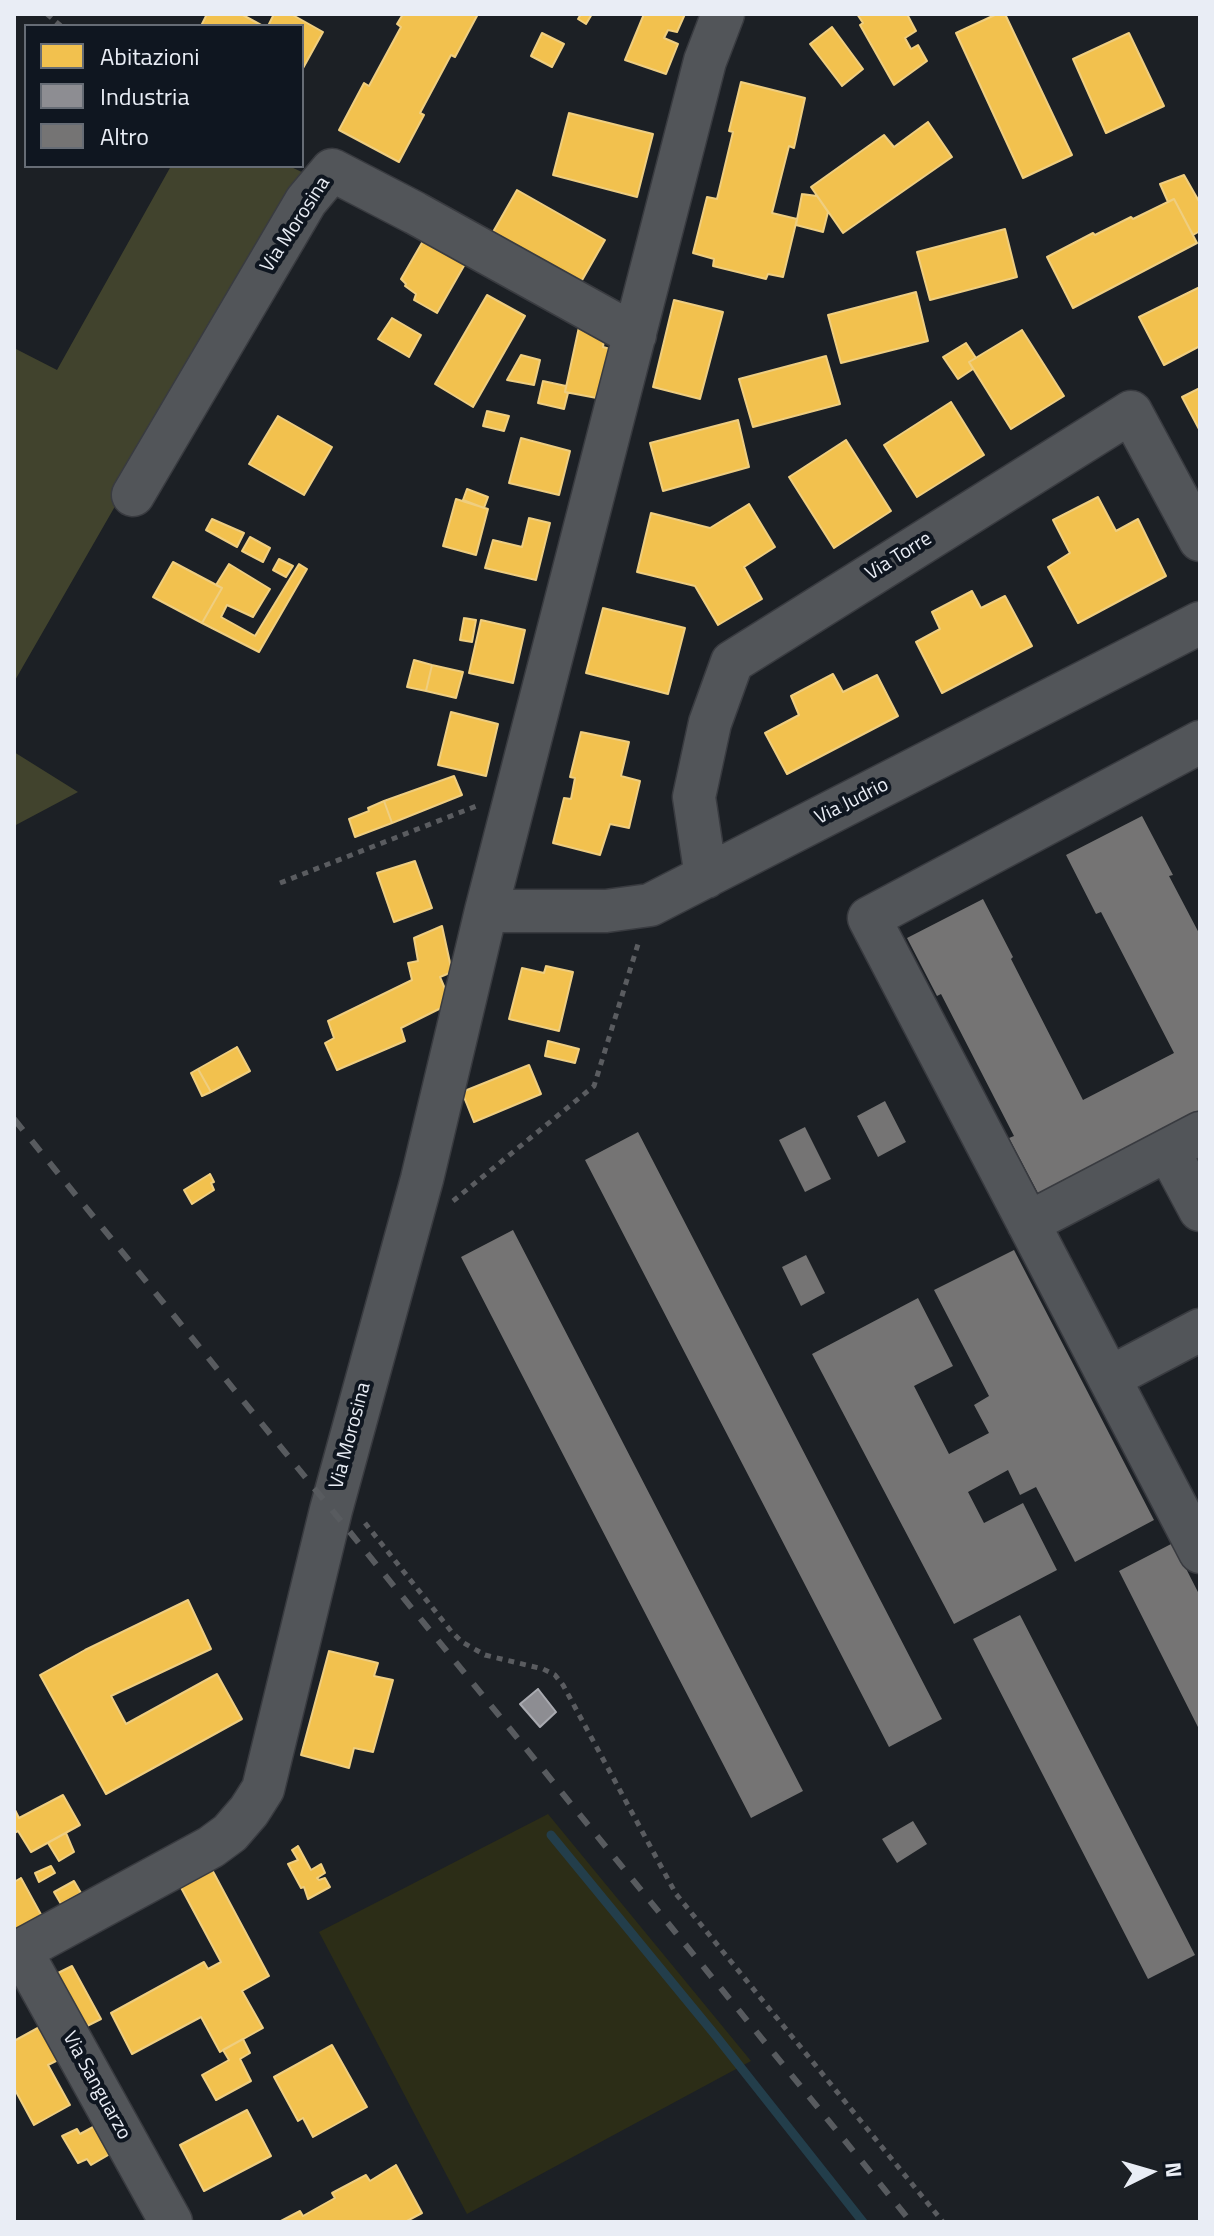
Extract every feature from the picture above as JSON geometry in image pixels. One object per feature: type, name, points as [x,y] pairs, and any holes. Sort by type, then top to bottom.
[{"type":"street","name":"Via Morosina","points":[[18,1952],[211,1847],[230,1833],[263,1789],[336,1488],[422,1179],[486,911],[705,61],[723,14]]},
{"type":"street","name":"Via Morosina","points":[[133,495],[306,201],[332,170],[635,335]]},
{"type":"street","name":"Via Torre","points":[[706,877],[694,797],[710,723],[732,662],[1131,412],[1200,540]]},
{"type":"street","name":"Via Judrio","points":[[486,911],[595,911],[650,905],[1200,623]]},
{"type":"street","points":[[1195,1532],[1109,1378],[869,918],[1200,742]]},
{"type":"street","points":[[1028,1223],[1184,1141],[1200,1210]]},
{"type":"street","points":[[1109,1378],[1200,1330]]},
{"type":"street","name":"Via Sanguarzo","points":[[18,1952],[171,2222]]},
{"type":"path","points":[[47,14],[58,24]]},
{"type":"path","points":[[280,883],[517,790]]},
{"type":"path","points":[[452,1202],[594,1086],[650,905]]},
{"type":"path","points":[[336,1488],[462,1642],[485,1655],[543,1669],[555,1675],[572,1700],[676,1894],[943,2222]]},
{"type":"green space","points":[[170,168],[293,168],[306,174],[14,682],[14,348],[57,370]]},
{"type":"green space","points":[[14,752],[78,792],[14,826]]},
{"type":"green space","points":[[548,1814],[751,2061],[467,2214],[319,1932]]},
{"type":"building: Abitazioni","points":[[207,14],[241,14],[259,24],[202,24]]},
{"type":"building: Abitazioni","points":[[274,14],[291,14],[323,32],[304,66],[304,24],[269,24]]},
{"type":"building: Abitazioni","points":[[403,14],[478,14],[455,57],[451,55],[420,113],[424,115],[399,162],[339,130],[364,83],[369,86],[401,27],[397,24]]},
{"type":"building: Abitazioni","points":[[581,14],[592,14],[586,24],[578,19]]},
{"type":"building: Abitazioni","points":[[644,14],[685,14],[677,32],[668,30],[664,38],[678,44],[666,74],[625,60]]},
{"type":"building: Abitazioni","points":[[857,14],[907,14],[916,31],[905,38],[911,49],[918,45],[927,61],[894,85],[860,25],[863,23]]},
{"type":"building: Abitazioni","points":[[997,14],[1005,14],[1072,155],[1023,178],[956,33]]},
{"type":"building: Abitazioni","points":[[832,27],[863,69],[842,86],[810,44]]},
{"type":"building: Abitazioni","points":[[542,33],[564,44],[552,67],[531,56]]},
{"type":"building: Abitazioni","points":[[1129,33],[1164,106],[1106,133],[1073,59]]},
{"type":"building: Abitazioni","points":[[741,82],[805,98],[794,148],[789,146],[772,213],[797,219],[783,277],[768,274],[766,279],[713,266],[714,259],[693,253],[707,197],[717,199]]},
{"type":"building: Abitazioni","points":[[569,113],[653,134],[637,197],[553,175]]},
{"type":"building: Abitazioni","points":[[928,122],[952,157],[843,233],[811,187],[884,135],[894,147]]},
{"type":"building: Abitazioni","points":[[1184,175],[1200,203],[1200,231],[1193,235],[1174,199],[1168,202],[1160,184]]},
{"type":"building: Abitazioni","points":[[517,190],[605,240],[581,282],[493,232]]},
{"type":"building: Abitazioni","points":[[802,194],[817,196],[828,212],[823,232],[796,225]]},
{"type":"building: Abitazioni","points":[[1174,199],[1197,243],[1073,308],[1047,257],[1093,233],[1095,235]]},
{"type":"building: Abitazioni","points":[[1005,229],[1017,277],[930,300],[917,252]]},
{"type":"building: Abitazioni","points":[[423,241],[465,264],[437,313],[414,300],[416,294],[401,279]]},
{"type":"building: Abitazioni","points":[[1200,287],[1200,346],[1164,365],[1139,317]]},
{"type":"building: Abitazioni","points":[[916,292],[928,341],[841,363],[828,315]]},
{"type":"building: Abitazioni","points":[[487,295],[525,316],[473,407],[435,384]]},
{"type":"building: Abitazioni","points":[[674,300],[723,312],[700,399],[653,387]]},
{"type":"building: Abitazioni","points":[[392,318],[421,335],[409,357],[378,339]]},
{"type":"building: Abitazioni","points":[[579,327],[605,333],[603,347],[614,350],[602,399],[565,392]]},
{"type":"building: Abitazioni","points":[[1022,330],[1064,396],[1011,429],[969,362]]},
{"type":"building: Abitazioni","points":[[966,343],[976,358],[969,362],[973,369],[958,379],[943,357]]},
{"type":"building: Abitazioni","points":[[521,355],[540,360],[534,385],[507,380]]},
{"type":"building: Abitazioni","points":[[826,356],[840,404],[753,427],[739,379]]},
{"type":"building: Abitazioni","points":[[543,381],[566,386],[565,392],[568,393],[564,409],[538,403]]},
{"type":"building: Abitazioni","points":[[1200,388],[1200,431],[1182,397]]},
{"type":"building: Abitazioni","points":[[951,402],[984,455],[917,497],[884,445]]},
{"type":"building: Abitazioni","points":[[487,411],[509,416],[504,431],[483,426]]},
{"type":"building: Abitazioni","points":[[278,416],[332,447],[304,495],[249,464]]},
{"type":"building: Abitazioni","points":[[738,420],[749,467],[663,491],[650,443]]},
{"type":"building: Abitazioni","points":[[521,438],[570,451],[559,495],[509,483]]},
{"type":"building: Abitazioni","points":[[846,440],[891,511],[834,548],[789,477]]},
{"type":"building: Abitazioni","points":[[467,489],[488,497],[484,508],[463,500]]},
{"type":"building: Abitazioni","points":[[1098,497],[1116,531],[1138,519],[1166,576],[1078,623],[1048,567],[1070,553],[1053,520]]},
{"type":"building: Abitazioni","points":[[456,499],[488,509],[476,555],[443,546]]},
{"type":"building: Abitazioni","points":[[749,504],[775,547],[744,567],[762,599],[718,625],[695,586],[637,572],[651,513],[710,528]]},
{"type":"building: Abitazioni","points":[[529,518],[550,523],[536,580],[485,568],[493,540],[522,547]]},
{"type":"building: Abitazioni","points":[[212,519],[244,533],[237,547],[206,530]]},
{"type":"building: Abitazioni","points":[[250,537],[270,548],[263,562],[242,551]]},
{"type":"building: Abitazioni","points":[[279,559],[293,566],[286,577],[273,570]]},
{"type":"building: Abitazioni","points":[[173,562],[222,588],[202,623],[153,597]]},
{"type":"building: Abitazioni","points":[[229,564],[270,589],[253,617],[227,605],[221,617],[255,636],[299,564],[307,569],[259,652],[202,623],[222,588],[216,585]]},
{"type":"building: Abitazioni","points":[[972,591],[981,608],[1005,596],[1032,646],[942,693],[916,642],[940,629],[932,612]]},
{"type":"building: Abitazioni","points":[[603,608],[685,628],[668,694],[586,673]]},
{"type":"building: Abitazioni","points":[[464,618],[476,620],[472,642],[460,640]]},
{"type":"building: Abitazioni","points":[[481,620],[525,630],[513,683],[469,673]]},
{"type":"building: Abitazioni","points":[[414,660],[432,665],[426,691],[407,687]]},
{"type":"building: Abitazioni","points":[[432,665],[463,672],[456,698],[426,691]]},
{"type":"building: Abitazioni","points":[[833,674],[843,692],[877,675],[898,716],[787,774],[765,733],[799,715],[791,696]]},
{"type":"building: Abitazioni","points":[[451,712],[498,724],[486,776],[438,765]]},
{"type":"building: Abitazioni","points":[[581,732],[629,742],[621,776],[640,781],[629,828],[610,824],[600,855],[553,843],[564,798],[571,799],[575,778],[570,777]]},
{"type":"building: Abitazioni","points":[[454,776],[462,795],[392,823],[384,801]]},
{"type":"building: Abitazioni","points":[[384,801],[392,823],[355,837],[349,819]]},
{"type":"building: Abitazioni","points":[[415,861],[432,908],[394,922],[377,873]]},
{"type":"building: Abitazioni","points":[[442,926],[452,972],[440,977],[451,1003],[401,1028],[405,1041],[337,1070],[325,1043],[334,1038],[328,1021],[412,980],[408,963],[418,961],[414,938]]},
{"type":"building: Abitazioni","points":[[546,966],[573,972],[559,1031],[509,1019],[522,968],[544,973]]},
{"type":"building: Abitazioni","points":[[548,1041],[579,1049],[575,1063],[545,1056]]},
{"type":"building: Abitazioni","points":[[237,1047],[250,1071],[211,1092],[198,1069]]},
{"type":"building: Abitazioni","points":[[529,1065],[541,1094],[474,1122],[462,1092]]},
{"type":"building: Abitazioni","points":[[198,1069],[211,1092],[202,1096],[191,1073]]},
{"type":"building: Abitazioni","points":[[210,1174],[214,1190],[192,1204],[184,1190]]},
{"type":"building: Abitazioni","points":[[188,1600],[211,1649],[111,1696],[126,1724],[217,1674],[242,1719],[106,1794],[40,1675]]},
{"type":"building: Abitazioni","points":[[329,1651],[378,1663],[374,1676],[393,1680],[373,1752],[354,1748],[349,1768],[301,1755]]},
{"type":"building: Abitazioni","points":[[63,1795],[80,1825],[31,1852],[18,1831],[14,1833],[14,1808],[19,1818]]},
{"type":"building: Abitazioni","points":[[66,1833],[74,1852],[59,1861],[48,1843]]},
{"type":"building: Abitazioni","points":[[298,1846],[311,1870],[321,1864],[325,1873],[317,1878],[325,1878],[330,1887],[308,1899],[304,1887],[301,1888],[288,1864],[298,1860],[292,1850]]},
{"type":"building: Abitazioni","points":[[209,1864],[269,1976],[242,1991],[263,2028],[220,2052],[201,2017],[132,2054],[111,2013],[204,1962],[208,1969],[221,1962],[178,1882]]},
{"type":"building: Abitazioni","points":[[51,1866],[55,1873],[39,1882],[35,1873]]},
{"type":"building: Abitazioni","points":[[21,1878],[44,1920],[14,1935],[14,1882]]},
{"type":"building: Abitazioni","points":[[74,1881],[81,1893],[61,1904],[54,1892]]},
{"type":"building: Abitazioni","points":[[72,1966],[101,2019],[81,2029],[52,1976]]},
{"type":"building: Abitazioni","points":[[45,2024],[64,2057],[48,2065],[70,2105],[34,2125],[14,2088],[14,2041]]},
{"type":"building: Abitazioni","points":[[243,2039],[250,2053],[240,2059],[251,2081],[216,2100],[202,2075],[229,2060],[223,2050]]},
{"type":"building: Abitazioni","points":[[332,2045],[367,2107],[313,2137],[303,2118],[298,2121],[274,2077]]},
{"type":"building: Abitazioni","points":[[247,2110],[271,2156],[204,2191],[180,2145]]},
{"type":"building: Abitazioni","points":[[95,2126],[110,2154],[91,2165],[87,2159],[78,2163],[62,2136],[77,2129],[80,2134]]},
{"type":"building: Abitazioni","points":[[396,2165],[422,2213],[405,2222],[279,2222],[300,2211],[303,2216],[335,2198],[332,2193],[366,2175],[370,2181]]},
{"type":"building: Industria","points":[[538,1689],[556,1712],[540,1727],[520,1704]]},
{"type":"building: Altro","points":[[1142,816],[1200,935],[1200,1114],[1040,1197],[1009,1138],[1014,1136],[941,994],[937,996],[907,938],[983,899],[1083,1100],[1174,1053],[1101,912],[1096,914],[1066,855]]},
{"type":"building: Altro","points":[[885,1101],[906,1142],[878,1157],[857,1116]]},
{"type":"building: Altro","points":[[805,1127],[831,1179],[805,1192],[779,1140]]},
{"type":"building: Altro","points":[[638,1132],[942,1719],[889,1747],[585,1160]]},
{"type":"building: Altro","points":[[513,1230],[803,1791],[751,1818],[461,1257]]},
{"type":"building: Altro","points":[[1014,1250],[1154,1520],[1075,1562],[1036,1487],[1020,1495],[1008,1470],[968,1492],[984,1523],[1023,1503],[1057,1570],[954,1624],[812,1354],[918,1298],[953,1366],[914,1386],[949,1454],[989,1433],[974,1405],[989,1396],[934,1290]]},
{"type":"building: Altro","points":[[806,1255],[825,1293],[801,1306],[782,1267]]},
{"type":"building: Altro","points":[[1173,1543],[1200,1596],[1200,1731],[1119,1571]]},
{"type":"building: Altro","points":[[1020,1615],[1195,1955],[1148,1979],[973,1639]]},
{"type":"building: Altro","points":[[913,1821],[927,1844],[897,1863],[882,1839]]},
{"type":"waterway","points":[[551,1835],[863,2222]]},
{"type":"railway","points":[[14,1119],[911,2222]]}]
